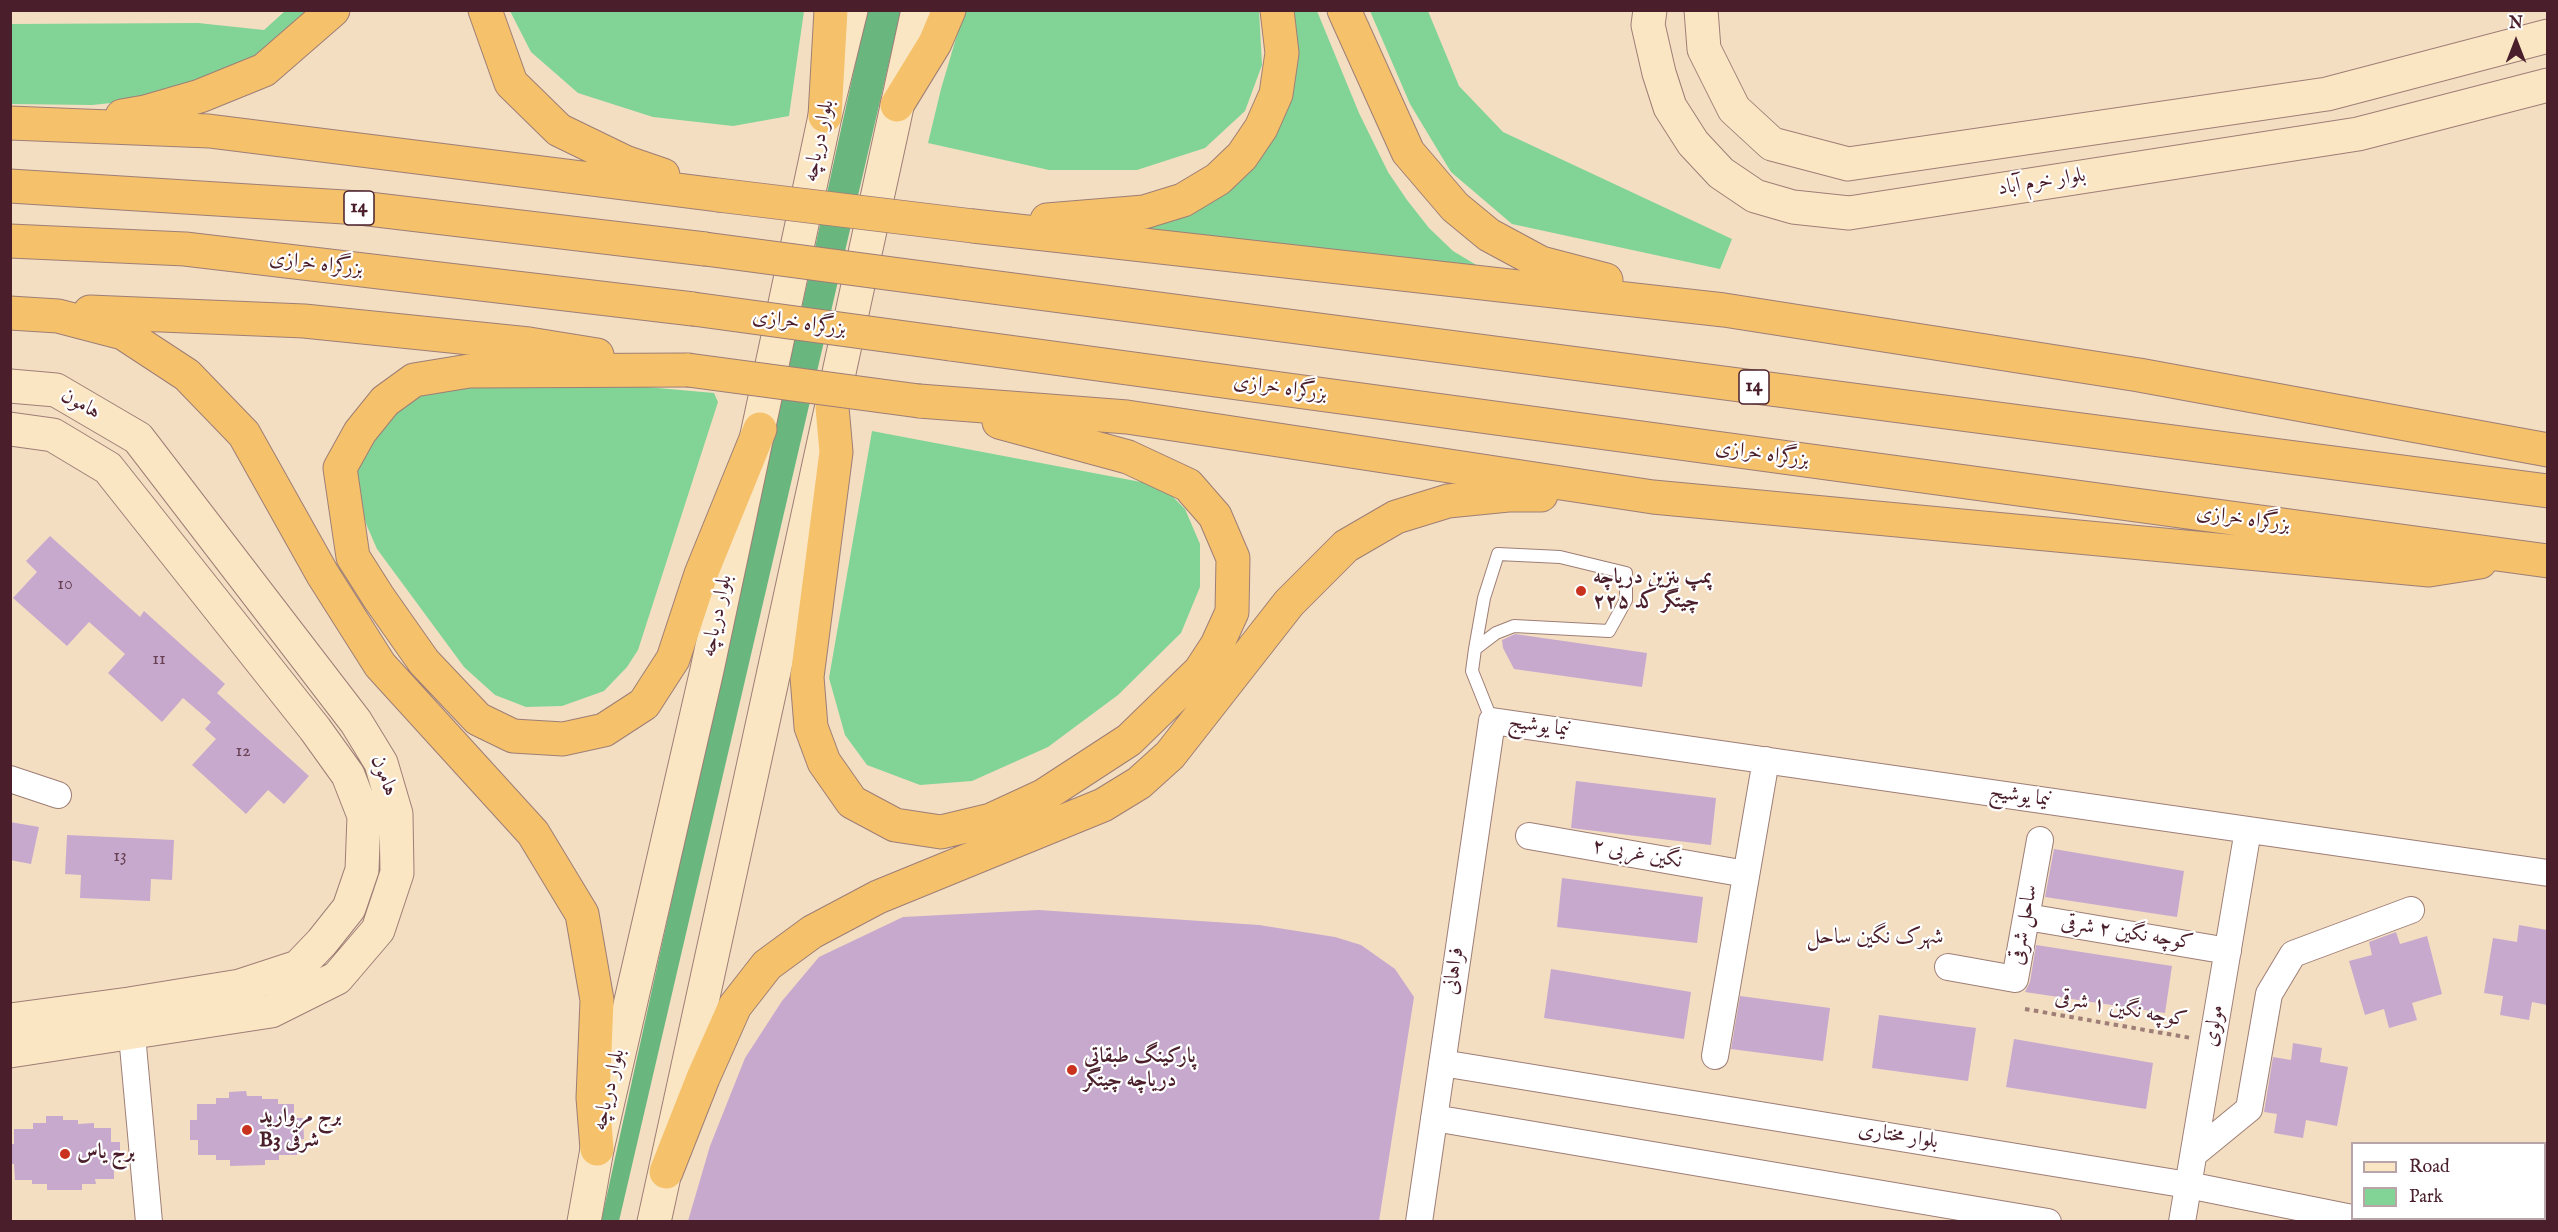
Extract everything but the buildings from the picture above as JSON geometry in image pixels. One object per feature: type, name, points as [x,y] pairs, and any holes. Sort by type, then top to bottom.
[{"type":"highway","points":[[10,123],[110,118],[145,112],[200,96],[264,70],[333,10]]},
{"type":"highway","points":[[485,10],[511,83],[559,130],[625,162],[718,195]]},
{"type":"highway","points":[[825,116],[831,10]]},
{"type":"highway","points":[[897,105],[935,43],[949,10]]},
{"type":"highway","points":[[973,226],[1144,212],[1183,200],[1218,179],[1242,156],[1261,128],[1276,94],[1282,53],[1277,10]]},
{"type":"highway","points":[[1344,10],[1408,152],[1455,207],[1489,235],[1541,263],[1724,310]]},
{"type":"highway","points":[[10,123],[209,131],[973,226],[1724,310],[2139,375],[2547,450]]},
{"type":"highway","name":"14","points":[[10,186],[360,208],[705,249],[2547,491]]},
{"type":"highway","name":"بزرگراه خرازی","points":[[10,241],[186,249],[693,309],[2547,561]]},
{"type":"highway","points":[[10,311],[304,321],[529,344],[688,370],[919,401],[1127,417],[1653,497],[2428,570],[2515,556]]},
{"type":"highway","points":[[10,311],[58,316],[123,333],[187,375],[243,434],[324,575],[380,664],[533,833],[582,914],[597,1000],[592,1098],[597,1149]]},
{"type":"highway","points":[[688,370],[469,371],[414,380],[385,401],[360,432],[340,468],[353,557],[424,662],[478,719],[513,736],[562,739],[604,730],[644,704],[673,659],[701,574],[760,429]]},
{"type":"highway","points":[[832,407],[836,452],[807,677],[811,727],[824,762],[852,802],[895,825],[941,832],[991,820],[1043,796],[1129,740],[1200,671],[1217,645],[1232,612],[1233,558],[1215,516],[1188,485],[1128,457],[919,401]]},
{"type":"highway","points":[[666,1172],[703,1077],[735,1006],[767,965],[812,932],[878,897],[1103,805],[1139,783],[1170,755],[1288,603],[1346,546],[1396,517],[1448,501],[1508,495],[1653,497]]},
{"type":"street","name":"بلوار دریاچه","points":[[584,1221],[597,1149],[760,429],[825,116],[851,10]]},
{"type":"street","points":[[654,1221],[918,10]]},
{"type":"street","name":"بلوار خرم آباد","points":[[1650,10],[1648,25],[1659,73],[1670,107],[1693,143],[1721,173],[1755,196],[1792,207],[1849,213],[2358,134],[2547,85]]},
{"type":"street","points":[[1701,10],[1704,49],[1734,109],[1772,144],[1848,164],[2327,94],[2547,36]]},
{"type":"street","name":"هامون","points":[[10,386],[56,390],[138,438],[356,722],[381,763],[396,814],[396,873],[378,930],[337,978],[271,1011],[131,1019],[10,1020]]},
{"type":"street","name":"هامون","points":[[10,429],[53,435],[108,468],[315,729],[348,775],[364,816],[362,870],[349,908],[322,942],[298,967],[131,1019],[10,1051]]},
{"type":"street","name":"نیما یوشیج","points":[[1492,720],[2547,873]]},
{"type":"street","name":"فراهانی","points":[[1419,1221],[1492,720]]},
{"type":"street","points":[[1715,1056],[1766,760]]},
{"type":"street","points":[[10,779],[58,795]]},
{"type":"street","name":"مولوی","points":[[2182,1221],[2248,830]]},
{"type":"street","name":"نگین غربی ۲","points":[[1529,836],[1746,873]]},
{"type":"street","name":"ساحل شرقی","points":[[1948,967],[2015,979],[2040,840]]},
{"type":"street","points":[[2194,1154],[2249,1109],[2269,994],[2294,954],[2412,910]]},
{"type":"street","name":"کوچه نگین ۲ شرقی","points":[[2027,917],[2228,951]]},
{"type":"street","points":[[131,1019],[149,1221]]},
{"type":"street","name":"بلوار مختاری","points":[[1442,1063],[2188,1185],[2351,1217]]},
{"type":"street","points":[[1434,1118],[2048,1221]]},
{"type":"lane","points":[[1475,649],[1496,633],[1514,626],[1609,631],[1626,600],[1626,573],[1560,556],[1498,554],[1484,598],[1475,649],[1472,671],[1492,720]]},
{"type":"path","name":"کوچه نگین ۱ شرقی","points":[[2025,1009],[2213,1042]]},
{"type":"green space","points":[[1259,10],[1262,65],[1245,111],[1205,148],[1137,170],[1049,170],[928,143],[964,11]]},
{"type":"green space","points":[[285,11],[310,11],[243,66],[140,100],[92,105],[11,104],[11,24],[198,23],[264,30]]},
{"type":"green space","points":[[510,11],[804,11],[789,116],[733,126],[653,117],[578,93],[531,52]]},
{"type":"green space","points":[[867,11],[901,11],[619,1221],[601,1222]]},
{"type":"green space","points":[[1294,11],[1317,11],[1359,113],[1388,172],[1407,200],[1429,228],[1453,251],[1503,281],[1074,227],[1198,204],[1295,41]]},
{"type":"green space","points":[[1370,11],[1428,11],[1459,86],[1503,132],[1732,239],[1720,269],[1512,224],[1451,172],[1410,104]]},
{"type":"green space","points":[[449,384],[613,384],[714,393],[718,402],[638,650],[627,667],[604,691],[562,706],[526,707],[495,695],[464,667],[377,549],[354,486],[362,449],[415,392]]},
{"type":"green space","points":[[872,431],[1162,486],[1185,509],[1200,544],[1200,587],[1181,633],[1118,695],[1048,747],[972,781],[920,785],[867,765],[845,735],[829,678]]},
{"type":"place","name":"پمپ بنزین دریاچه چیتگر کد ۲۲۵","points":[[1581,591]]},
{"type":"place","name":"پارکینگ طبقاتی دریاچه چیتگر","points":[[1072,1070]]},
{"type":"place","name":"برج مروارید B3 شرقی","points":[[247,1130]]},
{"type":"place","name":"برج یاس","points":[[65,1154]]},
{"type":"district","name":"شهرک نگین ساحل","points":[[1875,938]]}]
